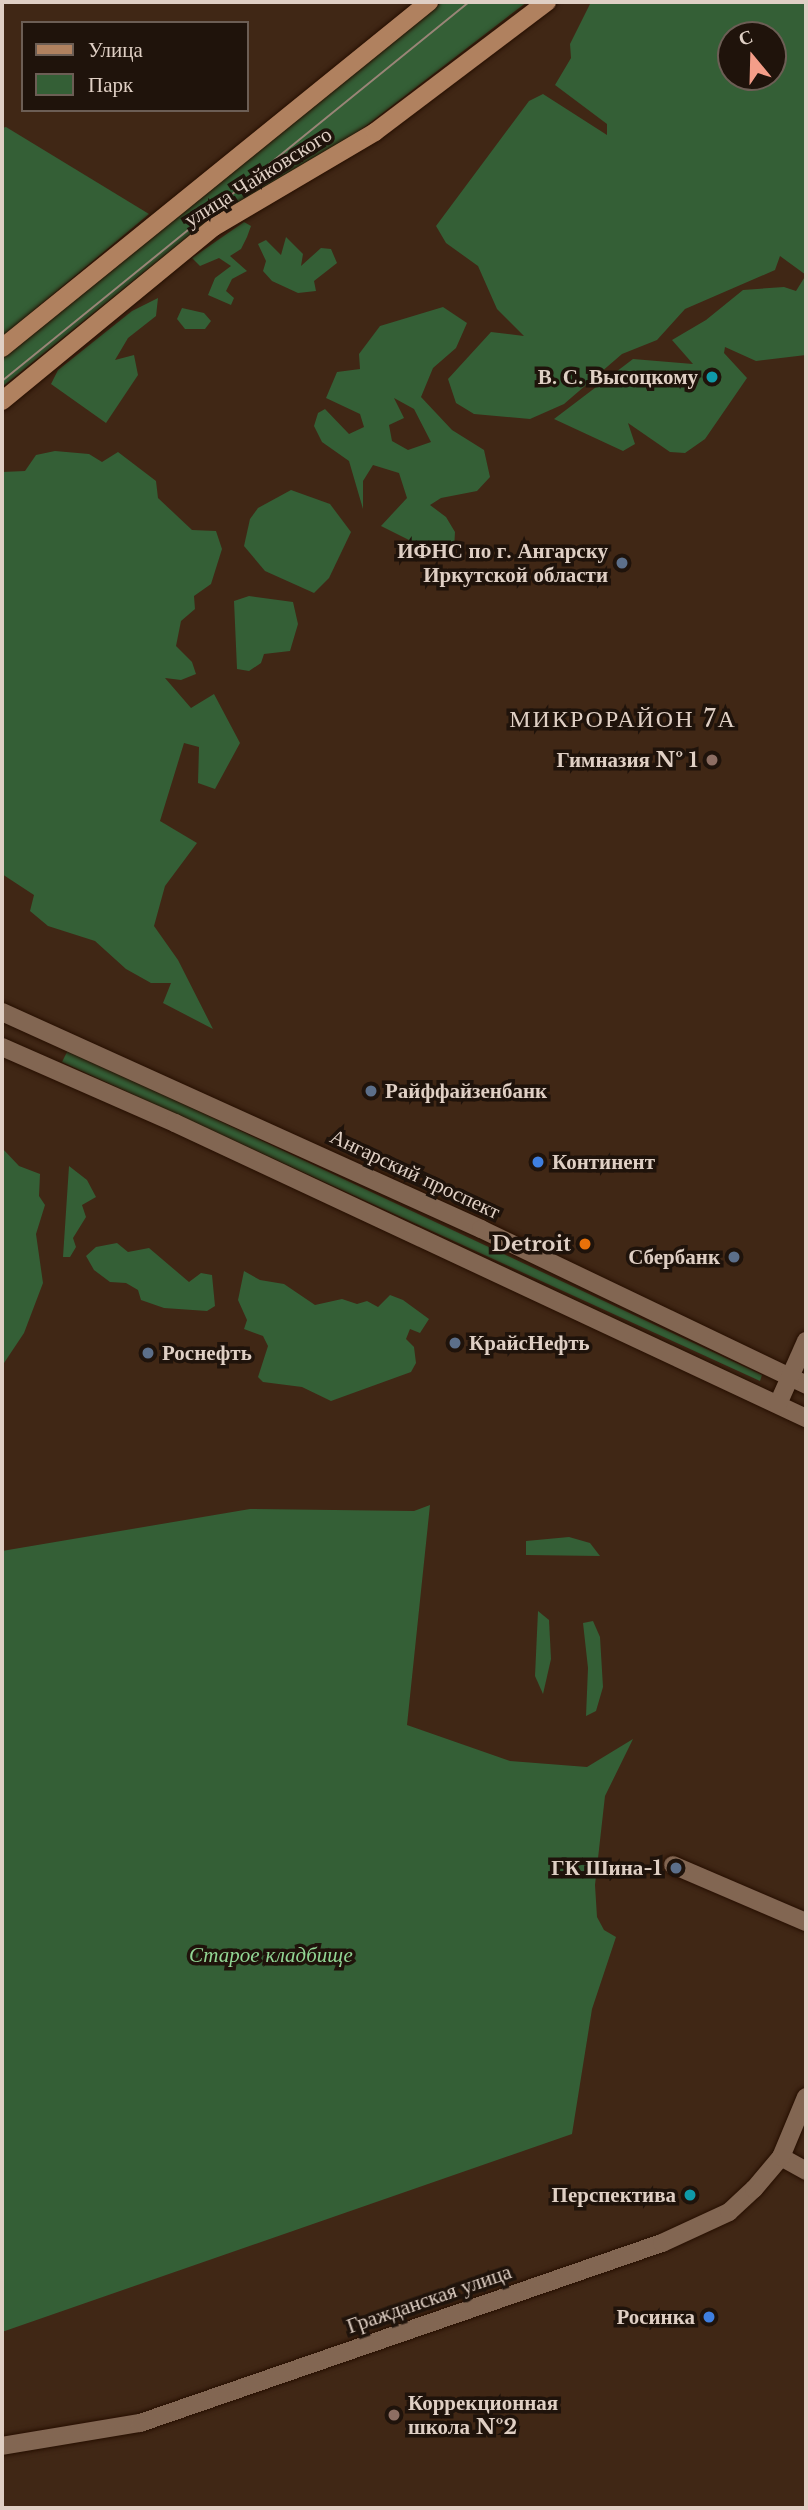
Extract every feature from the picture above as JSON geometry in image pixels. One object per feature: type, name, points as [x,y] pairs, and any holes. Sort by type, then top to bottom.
[{"type":"main road","points":[[2,348],[429,2]]},
{"type":"main road","name":"улица Чайковского","points":[[2,401],[214,227],[375,131],[547,2]]},
{"type":"street","name":"Ангарский проспект","points":[[2,1012],[469,1224],[806,1385]]},
{"type":"street","points":[[48,1067],[63,1038]]},
{"type":"street","points":[[5,1050],[48,1067],[806,1418]]},
{"type":"street","points":[[778,1404],[806,1341]]},
{"type":"street","points":[[673,1865],[806,1923]]},
{"type":"street","name":"Гражданская улица","points":[[2,2446],[140,2423],[662,2243],[729,2212],[781,2157],[806,2097]]},
{"type":"street","points":[[781,2157],[806,2171]]},
{"type":"green space","points":[[442,2],[527,2],[319,162],[206,222],[2,387],[2,358]]},
{"type":"green space","points":[[591,2],[806,2],[806,275],[780,256],[775,270],[685,309],[657,340],[622,354],[564,404],[530,419],[474,414],[456,403],[448,379],[491,332],[524,336],[497,309],[478,266],[446,243],[436,226],[529,101],[543,94],[607,135],[607,124],[555,85],[571,58],[570,44]]},
{"type":"green space","points":[[6,127],[149,214],[2,337],[2,128]]},
{"type":"green space","points":[[244,222],[251,226],[247,237],[241,249],[230,256],[247,271],[232,279],[226,291],[234,298],[231,305],[208,295],[215,278],[231,266],[219,258],[200,266],[192,258]]},
{"type":"green space","points":[[286,237],[303,254],[301,266],[321,248],[331,249],[337,263],[314,281],[316,291],[298,293],[272,281],[263,271],[266,261],[258,244],[266,240],[281,255]]},
{"type":"green space","points":[[806,275],[806,355],[756,361],[725,347],[724,353],[747,378],[705,439],[685,453],[670,452],[628,423],[635,444],[623,451],[554,419],[633,359],[693,364],[672,340],[706,320],[743,290],[784,287],[796,291]]},
{"type":"green space","points":[[158,298],[156,316],[128,338],[115,360],[134,355],[138,375],[106,423],[51,384],[58,370],[132,311]]},
{"type":"green space","points":[[443,307],[467,323],[456,348],[433,368],[421,397],[452,430],[484,450],[490,477],[477,491],[441,498],[430,505],[446,517],[455,532],[454,550],[435,553],[381,526],[407,498],[399,473],[373,465],[363,481],[363,509],[349,461],[322,442],[314,426],[318,413],[325,409],[349,434],[364,427],[360,414],[326,398],[337,372],[360,369],[359,354],[380,326]],"holes":[[[394,398],[414,409],[431,442],[408,450],[392,441],[389,425],[404,418]]]},
{"type":"green space","points":[[182,308],[204,313],[211,321],[205,329],[185,329],[177,319]]},
{"type":"green space","points":[[55,451],[89,454],[102,462],[118,452],[156,481],[158,498],[192,530],[216,531],[222,549],[211,584],[194,596],[195,609],[181,621],[176,646],[192,662],[196,674],[181,680],[165,678],[191,708],[214,694],[240,743],[215,789],[198,783],[199,747],[184,743],[160,821],[197,843],[165,886],[154,926],[178,960],[213,1029],[163,1003],[171,983],[151,983],[126,969],[95,941],[48,926],[30,911],[34,895],[2,874],[2,472],[25,471],[36,455]]},
{"type":"green space","points":[[291,490],[330,504],[351,532],[329,578],[314,593],[265,571],[244,546],[250,519],[258,508]]},
{"type":"green space","points":[[249,596],[293,602],[298,624],[290,651],[264,654],[261,663],[249,671],[237,669],[234,601]]},
{"type":"green space","points":[[68,1050],[762,1375],[760,1381],[62,1062]]},
{"type":"green space","points":[[2,1148],[19,1166],[40,1174],[39,1196],[45,1205],[36,1234],[43,1283],[24,1333],[2,1366]]},
{"type":"green space","points":[[69,1166],[87,1180],[96,1197],[82,1205],[86,1217],[73,1238],[76,1247],[70,1257],[63,1257]]},
{"type":"green space","points":[[117,1243],[128,1252],[149,1248],[189,1282],[201,1273],[212,1275],[215,1306],[207,1311],[164,1308],[141,1300],[138,1290],[126,1283],[110,1282],[94,1270],[86,1256],[96,1247]]},
{"type":"green space","points":[[244,1271],[260,1280],[284,1284],[315,1305],[342,1299],[357,1304],[367,1301],[378,1307],[390,1295],[403,1300],[429,1319],[420,1333],[410,1329],[406,1339],[414,1347],[416,1363],[411,1372],[331,1401],[302,1387],[263,1382],[258,1377],[268,1346],[263,1336],[244,1329],[247,1320],[238,1300]]},
{"type":"green space","name":"Старое кладбище","points":[[430,1505],[407,1725],[510,1761],[587,1767],[633,1739],[605,1796],[595,1885],[597,1917],[604,1930],[616,1937],[592,2009],[572,2134],[2,2332],[2,1551],[250,1509],[414,1511]]},
{"type":"green space","points":[[569,1537],[590,1543],[600,1556],[526,1555],[526,1541]]},
{"type":"green space","points":[[538,1611],[549,1620],[551,1659],[543,1694],[535,1676]]},
{"type":"green space","points":[[593,1621],[600,1637],[603,1687],[596,1711],[586,1716],[588,1668],[583,1623]]},
{"type":"tram line","points":[[2,381],[469,2]]},
{"type":"place","name":"В. С. Высоцкому","points":[[712,377]]},
{"type":"place","name":"ИФНС по г. Ангарску Иркутской области","points":[[622,563]]},
{"type":"place","name":"Гимназия № 1","points":[[712,760]]},
{"type":"place","name":"Райффайзенбанк","points":[[371,1091]]},
{"type":"place","name":"Континент","points":[[538,1162]]},
{"type":"place","name":"Detroit","points":[[585,1244]]},
{"type":"place","name":"Сбербанк","points":[[734,1257]]},
{"type":"place","name":"КрайсНефть","points":[[455,1343]]},
{"type":"place","name":"Роснефть","points":[[148,1353]]},
{"type":"place","name":"ГК Шина-1","points":[[676,1868]]},
{"type":"place","name":"Перспектива","points":[[690,2195]]},
{"type":"place","name":"Росинка","points":[[709,2317]]},
{"type":"place","name":"Коррекционная школа №2","points":[[394,2415]]},
{"type":"district","name":"МИКРОРАЙОН 7А","points":[[623,719]]}]
